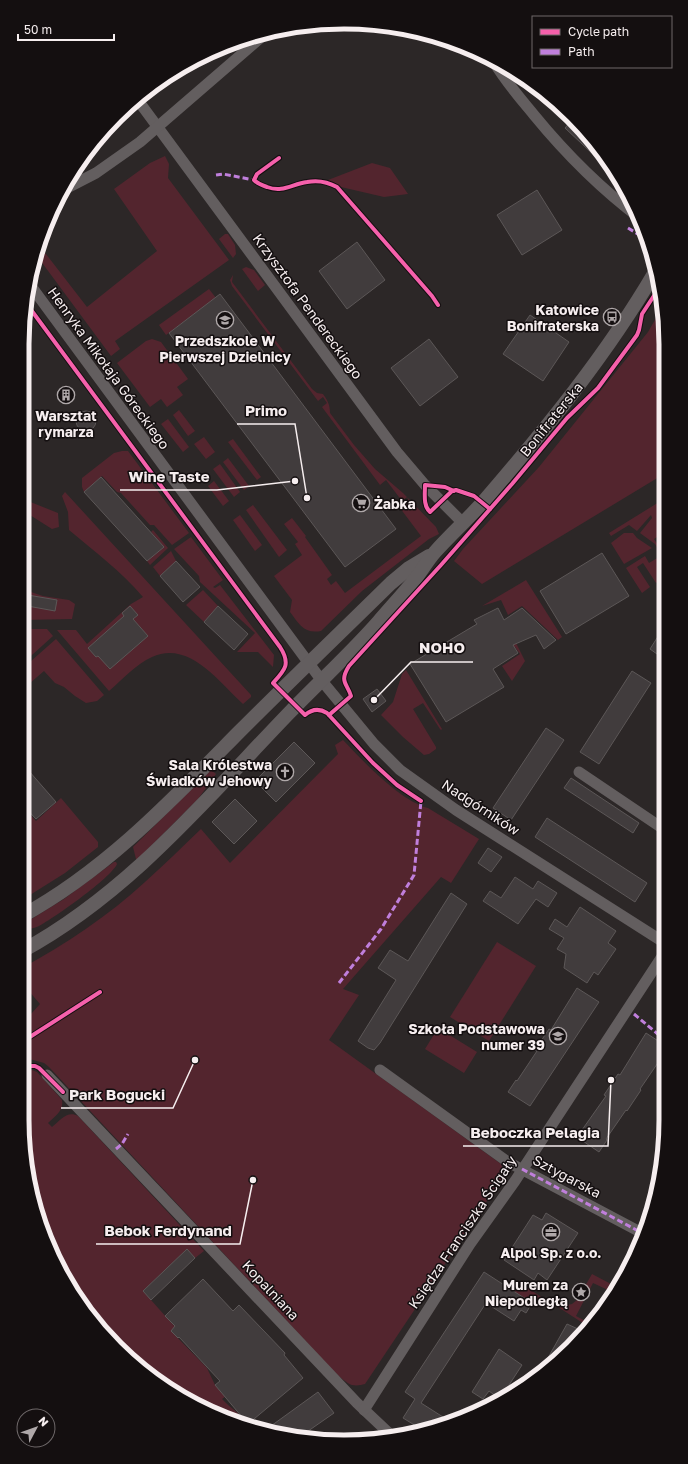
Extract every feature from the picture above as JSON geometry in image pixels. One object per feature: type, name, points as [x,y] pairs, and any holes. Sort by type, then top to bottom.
[{"type":"street","points":[[71,185],[103,168],[136,145],[256,42]]},
{"type":"street","points":[[499,70],[518,96],[551,135],[586,172],[629,210]]},
{"type":"street","name":"Krzysztofa Pendereckiego","points":[[140,103],[397,452],[426,485],[463,523]]},
{"type":"street","name":"Bonifraterska","points":[[29,947],[44,939],[81,913],[134,872],[203,804],[386,613],[415,580],[433,554],[487,496],[577,387],[614,337],[652,277]]},
{"type":"street","name":"Henryka Mikołaja Góreckiego","points":[[34,290],[309,664]]},
{"type":"street","name":"Bonifraterska","points":[[29,912],[64,891],[119,850],[160,812],[264,707],[391,583],[409,568],[433,554]]},
{"type":"street","name":"Nadgórników","points":[[309,664],[374,744],[400,770],[462,814],[659,939]]},
{"type":"street","points":[[579,772],[659,826]]},
{"type":"street","name":"Księdza Franciszka Ścigały","points":[[364,1410],[470,1244],[522,1169],[659,961]]},
{"type":"street","name":"Sztygarska","points":[[380,1070],[508,1162],[638,1231]]},
{"type":"street","name":"Kopalniana","points":[[47,1075],[364,1410],[387,1432]]},
{"type":"shaded area","points":[[165,156],[169,164],[168,178],[229,260],[115,341],[120,349],[111,356],[40,261],[44,251],[87,307],[157,251],[114,189],[150,163]]},
{"type":"shaded area","points":[[372,163],[390,168],[408,194],[384,197],[341,187],[328,180]]},
{"type":"shaded area","points":[[225,234],[228,234],[235,245],[236,254],[233,258],[219,239]]},
{"type":"shaded area","points":[[246,267],[254,270],[265,285],[258,291],[242,269]]},
{"type":"shaded area","points":[[233,275],[232,282],[312,389],[317,393],[323,394],[330,408],[330,413],[354,445],[375,469],[407,497],[402,501],[386,480],[380,485],[322,407],[327,403],[323,397],[318,401],[232,286],[230,280]]},
{"type":"shaded area","points":[[209,289],[216,298],[166,335],[159,325]]},
{"type":"shaded area","points":[[657,316],[659,344],[659,477],[482,584],[454,561],[463,549],[539,467],[648,332]]},
{"type":"shaded area","points":[[152,339],[161,342],[188,379],[177,387],[183,395],[167,407],[161,399],[150,407],[117,363],[146,341]]},
{"type":"shaded area","points":[[179,410],[195,431],[188,436],[173,415]]},
{"type":"shaded area","points":[[168,419],[189,447],[183,452],[161,424]]},
{"type":"shaded area","points":[[204,437],[215,452],[206,459],[194,444]]},
{"type":"shaded area","points":[[233,439],[261,477],[257,480],[228,442]]},
{"type":"shaded area","points":[[128,451],[189,533],[172,545],[154,525],[150,525],[121,493],[117,492],[102,476],[84,492],[82,487],[82,478],[114,453]]},
{"type":"shaded area","points":[[228,458],[249,486],[244,490],[223,462]]},
{"type":"shaded area","points":[[220,464],[240,492],[234,497],[213,469]]},
{"type":"shaded area","points":[[214,481],[229,501],[223,506],[208,486]]},
{"type":"shaded area","points":[[65,492],[251,695],[251,697],[243,704],[202,666],[191,659],[178,654],[166,653],[152,657],[140,664],[109,691],[57,630],[76,630],[87,644],[131,604],[143,597],[116,570],[69,530],[68,512],[62,496]],"holes":[[[130,606],[138,615],[133,619],[148,636],[110,669],[107,667],[110,665],[100,654],[96,657],[88,648],[124,616],[122,613]]]},
{"type":"shaded area","points":[[407,497],[436,527],[439,534],[429,539],[362,591],[321,631],[310,631],[302,627],[290,612],[292,600],[274,576],[302,555],[295,544],[298,542],[284,524],[292,518],[332,575],[327,579],[331,585],[336,581],[345,593],[421,536],[400,508],[409,501]]},
{"type":"shaded area","points":[[29,501],[58,513],[59,527],[52,529],[29,514]]},
{"type":"shaded area","points":[[659,502],[659,524],[657,525],[659,529],[659,536],[654,539],[659,546],[659,551],[655,544],[640,533],[652,518],[651,515],[637,531],[629,525],[611,536],[609,533]]},
{"type":"shaded area","points":[[253,505],[287,550],[279,557],[246,510]]},
{"type":"shaded area","points":[[240,515],[262,545],[255,551],[233,520]]},
{"type":"shaded area","points":[[153,530],[168,548],[150,565],[147,561],[164,547],[151,532]]},
{"type":"shaded area","points":[[624,533],[633,533],[637,538],[652,548],[624,564],[611,543]]},
{"type":"shaded area","points":[[191,537],[223,580],[213,587],[215,588],[220,585],[274,655],[273,667],[258,652],[237,652],[255,633],[200,582],[199,576],[174,549]]},
{"type":"shaded area","points":[[171,551],[176,561],[160,576],[153,567]]},
{"type":"shaded area","points":[[645,556],[649,563],[659,557],[659,581],[656,583],[643,563],[637,567],[650,587],[642,593],[626,568]]},
{"type":"shaded area","points":[[526,580],[562,637],[558,640],[522,606],[508,615],[501,600],[482,606]]},
{"type":"shaded area","points":[[203,590],[218,606],[204,622],[186,605]]},
{"type":"shaded area","points":[[29,591],[43,596],[69,600],[75,604],[72,619],[29,620]]},
{"type":"shaded area","points":[[29,629],[47,629],[53,636],[29,658]]},
{"type":"shaded area","points":[[512,635],[525,661],[512,681],[502,666],[520,654],[515,647],[498,658]]},
{"type":"shaded area","points":[[56,639],[104,695],[97,701],[86,703],[64,687],[55,683],[44,671],[29,684],[29,663]]},
{"type":"shaded area","points":[[406,670],[442,729],[440,729],[423,703],[413,709],[436,747],[436,749],[429,754],[424,755],[381,715],[393,702],[402,674]]},
{"type":"shaded area","points":[[343,740],[371,769],[394,789],[417,804],[428,808],[479,839],[451,883],[441,877],[343,989],[359,995],[329,1040],[501,1164],[505,1174],[365,1384],[357,1385],[348,1383],[332,1369],[49,1067],[44,1063],[29,1059],[29,1016],[40,1004],[29,991],[29,964],[55,949],[101,918],[152,876],[201,829],[230,863],[338,754],[335,745]]},
{"type":"shaded area","points":[[211,770],[216,774],[198,799],[138,859],[136,859],[133,847]]},
{"type":"shaded area","points":[[61,798],[98,842],[98,847],[65,873],[29,896],[29,814],[36,821]]},
{"type":"shaded area","points":[[116,862],[117,864],[113,870],[94,888],[57,915],[39,926],[29,928],[29,921],[64,899]]},
{"type":"shaded area","points":[[497,942],[536,966],[489,1041],[450,1017]]},
{"type":"shaded area","points":[[438,1028],[477,1052],[464,1073],[425,1049]]},
{"type":"shaded area","points":[[29,1070],[37,1072],[62,1100],[62,1107],[56,1116],[48,1123],[52,1127],[67,1115],[70,1114],[78,1116],[204,1251],[195,1258],[187,1249],[143,1291],[175,1327],[171,1331],[207,1368],[215,1385],[226,1396],[222,1399],[243,1418],[223,1411],[186,1393],[152,1370],[136,1357],[107,1328],[94,1312],[71,1278],[53,1241],[40,1202],[35,1181],[30,1141]]},
{"type":"shaded area","points":[[592,1274],[611,1284],[608,1290],[593,1283],[576,1316],[586,1321],[584,1324],[558,1307],[572,1304],[577,1300]]},
{"type":"shaded area","points":[[520,1283],[546,1300],[532,1303],[514,1292]]},
{"type":"building","points":[[569,123],[599,158],[598,159],[565,128]]},
{"type":"building","points":[[537,190],[562,230],[522,255],[497,215]]},
{"type":"building","points":[[357,242],[385,280],[347,309],[319,271]]},
{"type":"building","points":[[220,294],[396,529],[345,567],[169,333]]},
{"type":"building","points":[[530,315],[569,342],[543,381],[503,354]]},
{"type":"building","points":[[429,339],[458,377],[420,406],[391,368]]},
{"type":"building","points":[[86,411],[93,414],[96,421],[93,428],[86,431],[79,428],[76,421],[79,414]]},
{"type":"building","points":[[101,477],[164,547],[147,561],[84,492]]},
{"type":"building","points":[[602,553],[629,596],[566,634],[540,591]]},
{"type":"building","points":[[176,561],[200,587],[183,602],[160,576]]},
{"type":"building","points":[[29,595],[57,600],[55,611],[29,606]]},
{"type":"building","points":[[130,606],[138,615],[133,619],[148,636],[110,669],[88,648],[124,616],[122,613]]},
{"type":"building","points":[[218,606],[248,634],[234,650],[204,622]]},
{"type":"building","points":[[498,608],[504,620],[522,608],[556,640],[544,649],[536,635],[513,645],[518,653],[493,669],[504,687],[446,722],[410,664],[477,624],[474,620]]},
{"type":"building","points":[[659,635],[659,655],[650,649]]},
{"type":"building","points":[[632,671],[651,683],[599,764],[580,752]]},
{"type":"building","points":[[377,689],[386,701],[372,712],[363,699]]},
{"type":"building","points":[[546,728],[564,740],[511,820],[493,808]]},
{"type":"building","name":"Sala Królestwa Świadków Jehowy","points":[[294,742],[315,763],[276,802],[255,781]]},
{"type":"building","points":[[29,771],[56,802],[36,819],[29,812]]},
{"type":"building","points":[[571,778],[639,823],[633,833],[564,788]]},
{"type":"building","points":[[235,799],[257,821],[234,844],[212,822]]},
{"type":"building","points":[[547,818],[647,883],[635,902],[535,837]]},
{"type":"building","points":[[488,848],[502,857],[491,872],[478,863]]},
{"type":"building","points":[[515,877],[533,889],[538,881],[557,893],[548,907],[536,899],[518,924],[483,901],[490,891],[501,898]]},
{"type":"building","points":[[451,893],[467,904],[380,1043],[374,1050],[368,1048],[358,1041],[396,980],[378,968],[390,950],[408,961]]},
{"type":"building","points":[[580,907],[616,931],[608,943],[616,949],[598,975],[594,972],[587,983],[564,968],[566,954],[557,949],[564,938],[549,929],[555,919],[567,927]]},
{"type":"building","points":[[577,988],[599,1002],[530,1106],[508,1092],[537,1051],[535,1050],[549,1029],[551,1030]]},
{"type":"building","points":[[646,1033],[659,1041],[659,1061],[627,1111],[626,1110],[606,1139],[607,1140],[599,1152],[577,1137],[606,1096],[604,1095],[618,1074],[620,1075]]},
{"type":"building","points":[[546,1213],[578,1233],[547,1280],[538,1273],[534,1280],[504,1260],[533,1215],[542,1220]]},
{"type":"building","points":[[187,1249],[195,1258],[151,1300],[143,1291]]},
{"type":"building","points":[[484,1272],[532,1303],[526,1313],[521,1310],[514,1321],[486,1303],[421,1403],[443,1417],[442,1419],[417,1426],[403,1418],[415,1399],[405,1392]]},
{"type":"building","points":[[203,1279],[233,1311],[239,1305],[285,1353],[284,1355],[303,1378],[252,1421],[243,1418],[215,1385],[220,1381],[179,1337],[178,1338],[171,1331],[175,1326],[165,1316]]},
{"type":"building","points":[[567,1324],[578,1329],[567,1343],[545,1362]]},
{"type":"building","points":[[499,1349],[522,1365],[505,1391],[502,1393],[496,1396],[489,1391],[483,1399],[472,1392]]},
{"type":"building","points":[[318,1392],[334,1413],[306,1432],[271,1426]]},
{"type":"marked path","points":[[216,175],[223,174],[254,180]]},
{"type":"marked path","points":[[628,228],[639,235]]},
{"type":"marked path","points":[[339,983],[381,929],[414,875],[421,801],[418,799]]},
{"type":"marked path","points":[[634,1014],[659,1035]]},
{"type":"marked path","points":[[116,1149],[122,1144],[128,1134]]},
{"type":"marked path","points":[[522,1169],[638,1231]]},
{"type":"cycle path","points":[[279,158],[257,174],[254,180],[263,186],[273,189],[283,189],[311,181],[319,181],[337,187],[432,296],[438,305]]},
{"type":"cycle path","points":[[329,715],[351,696],[344,679],[349,666],[441,565],[567,418],[598,388],[637,335],[642,314],[655,295]]},
{"type":"cycle path","points":[[31,310],[280,647],[286,662],[281,674],[273,683],[305,715],[310,711],[316,710],[321,710],[327,713],[373,763],[397,785],[421,801]]},
{"type":"cycle path","points":[[454,491],[445,487],[425,485],[426,507],[430,512],[452,491],[456,490],[474,496],[490,509]]},
{"type":"cycle path","points":[[29,1038],[100,992]]},
{"type":"cycle path","points":[[29,1066],[39,1068],[63,1092]]},
{"type":"place","name":"Katowice Bonifraterska","points":[[612,317]]},
{"type":"place","name":"Przedszkole W Pierwszej Dzielnicy","points":[[225,320]]},
{"type":"place","name":"Warsztat rymarza","points":[[66,395]]},
{"type":"place","name":"Wine Taste","points":[[295,481]]},
{"type":"place","name":"Primo","points":[[307,498]]},
{"type":"place","name":"Żabka","points":[[361,503]]},
{"type":"place","name":"NOHO","points":[[374,700]]},
{"type":"place","name":"Sala Królestwa Świadków Jehowy","points":[[285,772]]},
{"type":"place","name":"Szkoła Podstawowa numer 39","points":[[558,1036]]},
{"type":"place","name":"Park Bogucki","points":[[195,1060]]},
{"type":"place","name":"Beboczka Pelagia","points":[[611,1080]]},
{"type":"place","name":"Bebok Ferdynand","points":[[253,1180]]},
{"type":"place","name":"Alpol Sp. z o.o.","points":[[551,1232]]},
{"type":"place","name":"Murem za Niepodległą","points":[[581,1292]]}]
